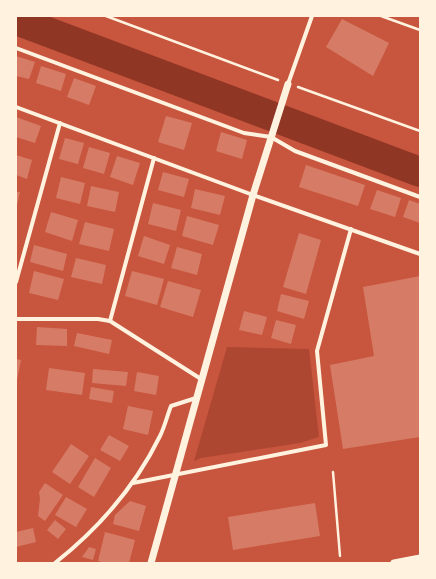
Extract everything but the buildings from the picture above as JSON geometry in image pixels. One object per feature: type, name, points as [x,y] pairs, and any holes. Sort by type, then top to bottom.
[{"type":"street","points":[[151,563],[252,195],[312,16]]},
{"type":"street","points":[[16,48],[244,133],[272,135],[295,151],[420,197]]},
{"type":"street","points":[[16,107],[252,195],[420,254]]},
{"type":"street","points":[[16,282],[60,124]]},
{"type":"street","points":[[110,321],[154,158]]},
{"type":"street","points":[[133,483],[326,445],[317,351],[351,229]]},
{"type":"street","points":[[16,319],[98,319],[110,321],[201,379]]},
{"type":"street","points":[[55,563],[98,523],[133,483],[161,435],[170,406],[196,398]]},
{"type":"street","points":[[394,563],[420,558]]},
{"type":"path","points":[[106,16],[288,86],[420,131]]},
{"type":"path","points":[[382,16],[420,30]]},
{"type":"path","points":[[333,472],[340,556]]},
{"type":"shaded area","points":[[227,347],[309,349],[319,437],[300,443],[201,458],[194,461]]},
{"type":"waterway","points":[[16,20],[420,172]]}]
